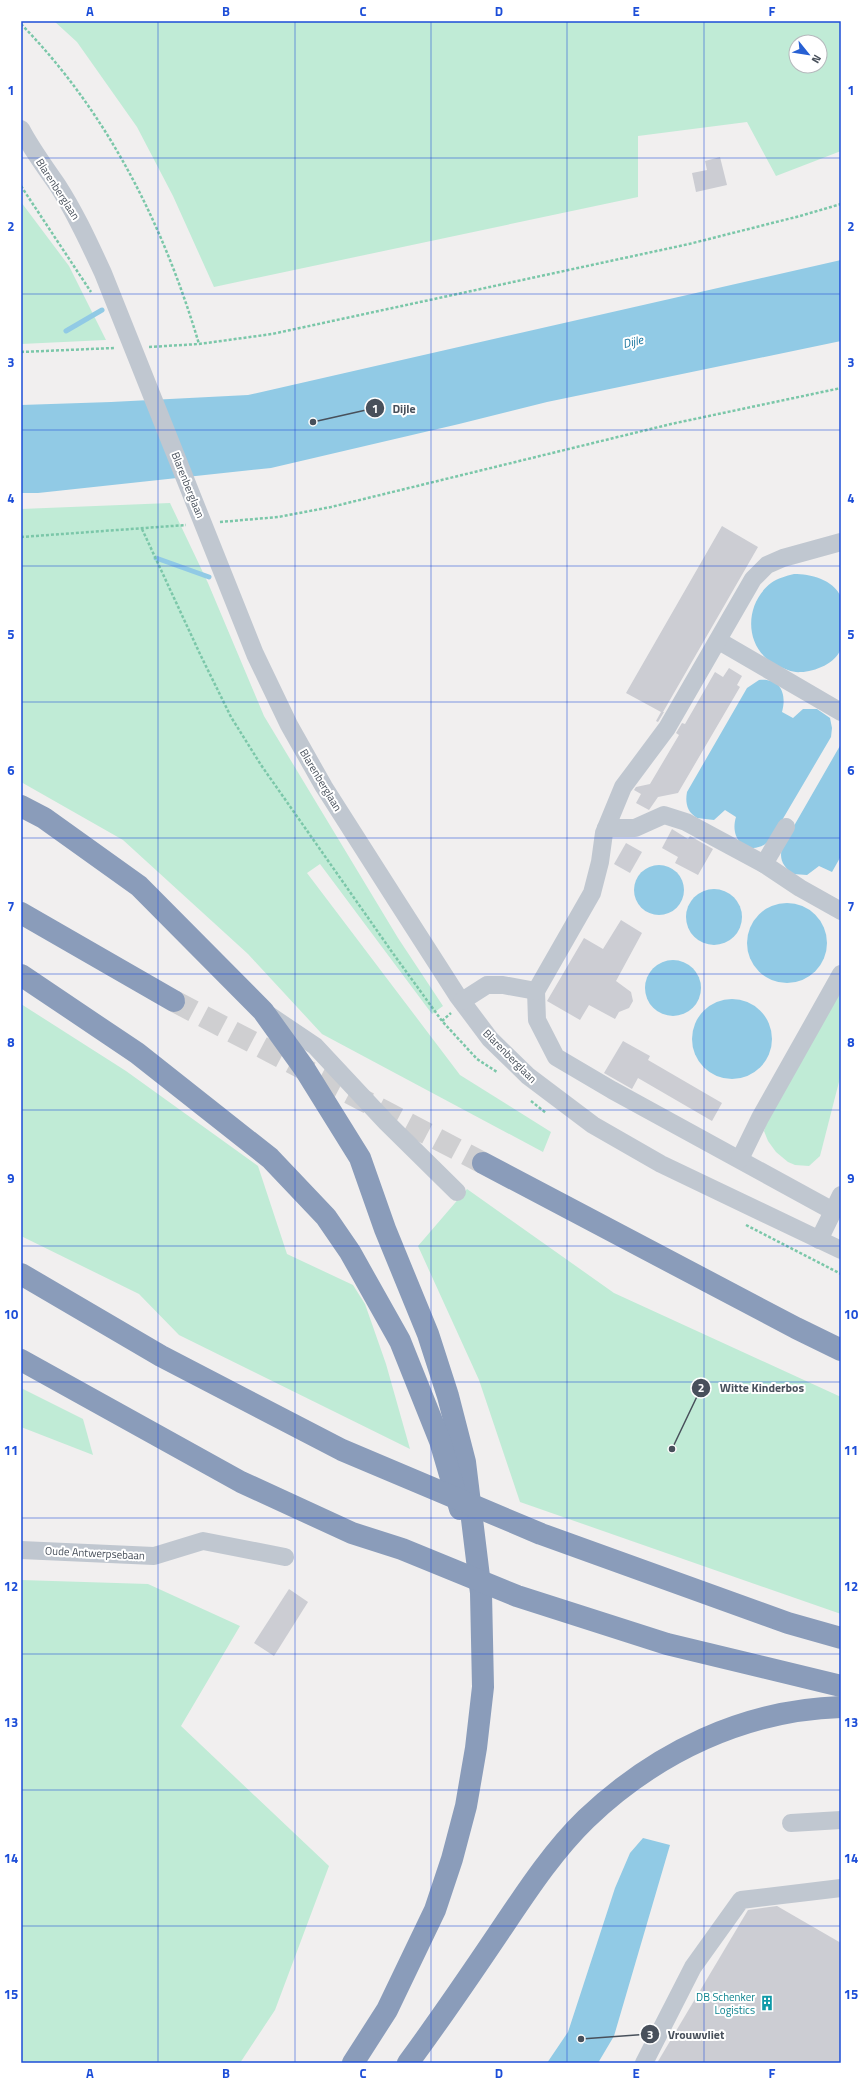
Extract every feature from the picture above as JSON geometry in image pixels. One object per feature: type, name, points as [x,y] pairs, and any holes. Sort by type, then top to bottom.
[{"type":"highway","points":[[21,806],[44,818],[139,886],[263,1011],[304,1068],[360,1158],[385,1229],[428,1334],[450,1403],[465,1462],[482,1593],[484,1639],[483,1688],[476,1748],[466,1806],[452,1859],[435,1910],[387,2010],[353,2063]]},
{"type":"highway","points":[[21,913],[174,1001]]},
{"type":"highway","points":[[21,976],[137,1053],[270,1158],[326,1217],[350,1252],[400,1341],[440,1441],[461,1512],[482,1593]]},
{"type":"highway","points":[[482,1163],[841,1350]]},
{"type":"highway","points":[[21,1274],[161,1356],[342,1450],[541,1534],[788,1623],[841,1638]]},
{"type":"highway","points":[[21,1360],[241,1482],[352,1533],[402,1549],[516,1596],[660,1641],[722,1658],[841,1686]]},
{"type":"highway","points":[[408,2063],[442,2018],[530,1886],[586,1819],[620,1790],[646,1770],[674,1754],[709,1737],[741,1724],[778,1714],[811,1708],[841,1707]]},
{"type":"street","name":"Blarenberglaan","points":[[21,129],[26,143],[58,186],[81,226],[121,318],[255,654],[289,725],[324,787],[458,1006],[528,1076],[593,1125],[662,1164],[841,1250]]},
{"type":"street","points":[[833,1211],[612,1090],[556,1056],[537,1020],[536,991],[592,893],[600,862],[606,828],[623,787],[667,728],[754,579],[767,565],[783,558],[841,542]]},
{"type":"street","points":[[719,641],[841,712]]},
{"type":"street","points":[[606,828],[635,828],[664,816],[686,822],[764,864],[800,888],[841,911]]},
{"type":"street","points":[[764,864],[786,827]]},
{"type":"street","points":[[740,1159],[760,1118],[841,974]]},
{"type":"street","points":[[458,1006],[487,985],[503,985],[536,991]]},
{"type":"street","points":[[263,1011],[315,1046],[386,1122],[457,1192]]},
{"type":"street","points":[[819,1240],[841,1195]]},
{"type":"street","name":"Oude Antwerpsebaan","points":[[21,1550],[154,1556],[203,1541],[285,1557]]},
{"type":"street","points":[[790,1823],[841,1820]]},
{"type":"street","points":[[644,2063],[693,1966],[740,1900],[841,1888]]},
{"type":"path","points":[[21,24],[40,44],[79,93],[107,134],[130,174],[152,218],[184,295],[199,344]]},
{"type":"path","points":[[21,186],[94,298]]},
{"type":"path","points":[[146,347],[199,344],[272,334],[688,244],[800,216],[841,204]]},
{"type":"path","points":[[21,352],[115,348]]},
{"type":"path","points":[[218,522],[278,517],[331,507],[671,424],[841,388]]},
{"type":"path","points":[[21,537],[188,525]]},
{"type":"path","points":[[142,529],[231,717],[261,765],[392,952],[442,1020],[458,1006]]},
{"type":"green space","points":[[54,21],[841,21],[841,151],[776,176],[747,122],[638,136],[638,197],[214,287],[173,196],[137,127],[77,42]]},
{"type":"green space","points":[[21,202],[69,266],[106,340],[21,344]]},
{"type":"green space","points":[[170,503],[208,583],[264,716],[398,938],[443,1006],[432,1014],[320,864],[307,873],[460,1075],[551,1132],[543,1152],[322,1034],[248,954],[123,840],[21,782],[21,509]]},
{"type":"green space","points":[[841,985],[841,1074],[820,1156],[809,1166],[795,1165],[788,1162],[776,1152],[768,1141],[764,1131],[771,1110]]},
{"type":"green space","points":[[21,1004],[126,1071],[258,1166],[287,1254],[353,1285],[365,1304],[386,1364],[410,1449],[179,1335],[139,1294],[21,1236]]},
{"type":"green space","points":[[467,1189],[614,1293],[841,1397],[841,1614],[520,1502],[479,1380],[418,1246]]},
{"type":"green space","points":[[21,1388],[83,1419],[93,1455],[21,1427]]},
{"type":"green space","points":[[21,1580],[148,1584],[240,1626],[181,1726],[329,1866],[275,2010],[240,2063],[21,2063]]},
{"type":"water","points":[[841,260],[841,341],[547,402],[271,468],[38,493],[21,493],[21,405],[248,395]]},
{"type":"water","points":[[794,574],[807,575],[827,582],[837,591],[841,597],[842,603],[842,642],[839,653],[824,666],[806,672],[795,672],[789,670],[778,666],[767,659],[753,639],[751,627],[752,615],[762,592],[774,581]]},
{"type":"water","points":[[759,680],[773,682],[781,688],[784,699],[782,712],[793,718],[803,709],[817,709],[830,718],[832,728],[831,737],[771,839],[764,845],[757,848],[750,848],[739,841],[734,826],[736,817],[725,810],[714,820],[697,818],[689,810],[686,796],[747,688]]},
{"type":"water","points":[[841,744],[841,856],[832,872],[819,866],[807,875],[793,874],[782,862],[781,854],[783,845]]},
{"type":"water","points":[[664,865],[669,866],[677,872],[683,880],[683,900],[677,908],[669,914],[654,915],[649,914],[641,908],[635,900],[634,885],[635,880],[641,872],[649,866]]},
{"type":"water","points":[[714,889],[725,891],[734,897],[740,906],[742,917],[740,928],[734,937],[725,943],[714,945],[703,943],[694,937],[688,928],[686,917],[688,906],[694,897],[703,891]]},
{"type":"water","points":[[787,903],[802,906],[815,915],[824,928],[827,943],[824,958],[815,971],[802,980],[787,983],[772,980],[759,971],[750,958],[747,943],[750,928],[759,915],[772,906]]},
{"type":"water","points":[[673,960],[684,962],[693,968],[699,977],[701,988],[699,999],[693,1008],[684,1014],[673,1016],[662,1014],[653,1008],[647,999],[645,988],[647,977],[653,968],[662,962]]},
{"type":"water","points":[[732,999],[747,1002],[760,1011],[769,1024],[772,1039],[769,1054],[760,1067],[747,1076],[732,1079],[717,1076],[704,1067],[695,1054],[692,1039],[695,1024],[704,1011],[717,1002]]},
{"type":"water","points":[[643,1838],[670,1845],[614,2036],[598,2063],[547,2063],[568,2032],[615,1888],[630,1853]]},
{"type":"building","points":[[720,157],[727,185],[696,192],[692,173],[707,170],[705,161]]},
{"type":"building","points":[[722,526],[758,547],[658,722],[656,721],[661,712],[626,693]]},
{"type":"building","points":[[729,668],[742,676],[737,685],[740,687],[678,793],[658,797],[649,810],[636,803],[641,794],[634,790],[636,787],[650,784],[679,735],[676,733],[682,723],[685,724],[715,672],[723,677]]},
{"type":"building","points":[[672,829],[688,839],[690,836],[713,849],[698,875],[675,863],[678,857],[662,848]]},
{"type":"building","points":[[626,843],[642,852],[630,873],[614,864]]},
{"type":"building","points":[[621,920],[642,933],[616,981],[631,992],[633,1001],[629,1008],[619,1012],[615,1019],[589,1005],[580,1020],[547,1001],[584,938],[603,949]]},
{"type":"building","points":[[623,1041],[650,1056],[648,1060],[722,1103],[712,1121],[638,1078],[632,1089],[604,1073]]},
{"type":"building","points":[[289,1589],[308,1602],[274,1656],[254,1643]]},
{"type":"building","name":"DB Schenker Logistics","points":[[777,1906],[841,1943],[841,2063],[657,2063],[748,1910]]},
{"type":"waterway","points":[[66,331],[102,310]]},
{"type":"waterway","points":[[156,558],[209,577]]},
{"type":"tunnel","points":[[174,1001],[483,1163]]},
{"type":"place","name":"Dijle","points":[[313,422]]},
{"type":"place","name":"Witte Kinderbos","points":[[672,1449]]},
{"type":"place","name":"DB Schenker Logistics","points":[[767,2003]]},
{"type":"place","name":"Vrouwvliet","points":[[581,2039]]}]
